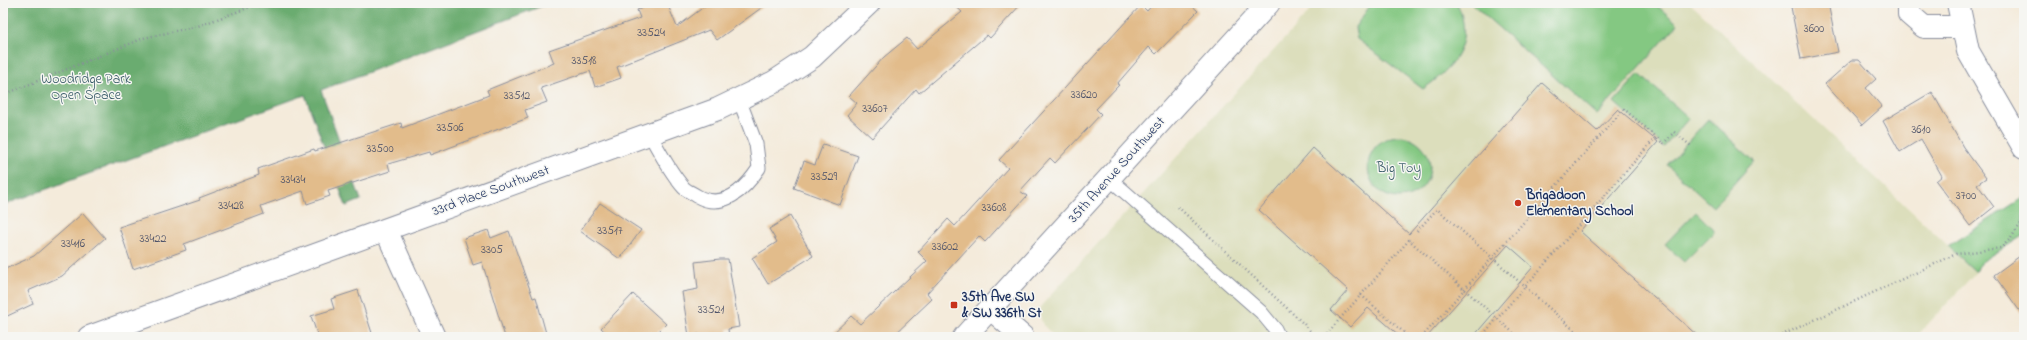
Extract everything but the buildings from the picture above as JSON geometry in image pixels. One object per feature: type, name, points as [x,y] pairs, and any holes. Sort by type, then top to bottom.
[{"type":"street","name":"33rd Place Southwest","points":[[89,337],[718,109],[774,82],[812,57],[869,3]]},
{"type":"street","name":"35th Avenue Southwest","points":[[964,337],[1269,3]]},
{"type":"street","points":[[1908,6],[1909,14],[1914,20],[1924,27],[1959,12],[1968,51],[2024,148]]},
{"type":"street","points":[[386,230],[434,337]]},
{"type":"street","points":[[991,309],[1023,337]]},
{"type":"lane","points":[[650,133],[669,168],[685,189],[704,200],[718,202],[734,195],[749,183],[759,168],[756,144],[739,99]]},
{"type":"lane","points":[[1109,178],[1261,312],[1275,328],[1279,337]]},
{"type":"path","points":[[3,95],[144,38],[198,26],[261,3]]},
{"type":"path","points":[[1422,337],[1624,109],[1663,144],[1674,132],[1691,146]]},
{"type":"path","points":[[1481,337],[1656,137]]},
{"type":"path","points":[[1178,207],[1304,324],[1315,337]]},
{"type":"path","points":[[1417,231],[1437,209],[1581,336]]},
{"type":"path","points":[[1778,337],[1956,254],[1986,251],[2003,247],[2024,219]]},
{"type":"path","points":[[1324,337],[1409,240],[1518,337]]},
{"type":"path","points":[[1361,295],[1409,337]]},
{"type":"shaded area","name":"Brigadoon Elementary School","points":[[1317,3],[1690,3],[1976,272],[1916,337],[1055,337],[1043,325],[1039,313],[1040,307]]},
{"type":"green space","name":"Woodridge Park Open Space","points":[[3,3],[550,3],[321,90],[361,200],[346,206],[305,95],[3,205]]},
{"type":"green space","points":[[1372,3],[1457,3],[1462,17],[1464,30],[1458,53],[1452,63],[1434,81],[1423,89],[1357,39],[1355,27]]},
{"type":"green space","points":[[1471,3],[1654,3],[1678,24],[1597,115]]},
{"type":"green space","points":[[1639,74],[1689,118],[1664,147],[1614,102]]},
{"type":"green space","points":[[1708,119],[1754,161],[1713,207],[1667,165]]},
{"type":"green space","name":"Big Toy","points":[[1399,136],[1411,138],[1421,145],[1428,155],[1430,167],[1428,179],[1421,189],[1411,196],[1399,198],[1387,196],[1377,189],[1370,179],[1368,167],[1370,155],[1377,145],[1387,138]]},
{"type":"green space","points":[[2024,197],[2024,235],[1980,263],[1976,272],[1948,246]]},
{"type":"green space","points":[[1696,212],[1715,231],[1684,262],[1665,244]]},
{"type":"place","name":"Brigadoon Elementary School","points":[[1518,203]]},
{"type":"place","name":"35th Ave SW & SW 336th St","points":[[954,305]]}]
